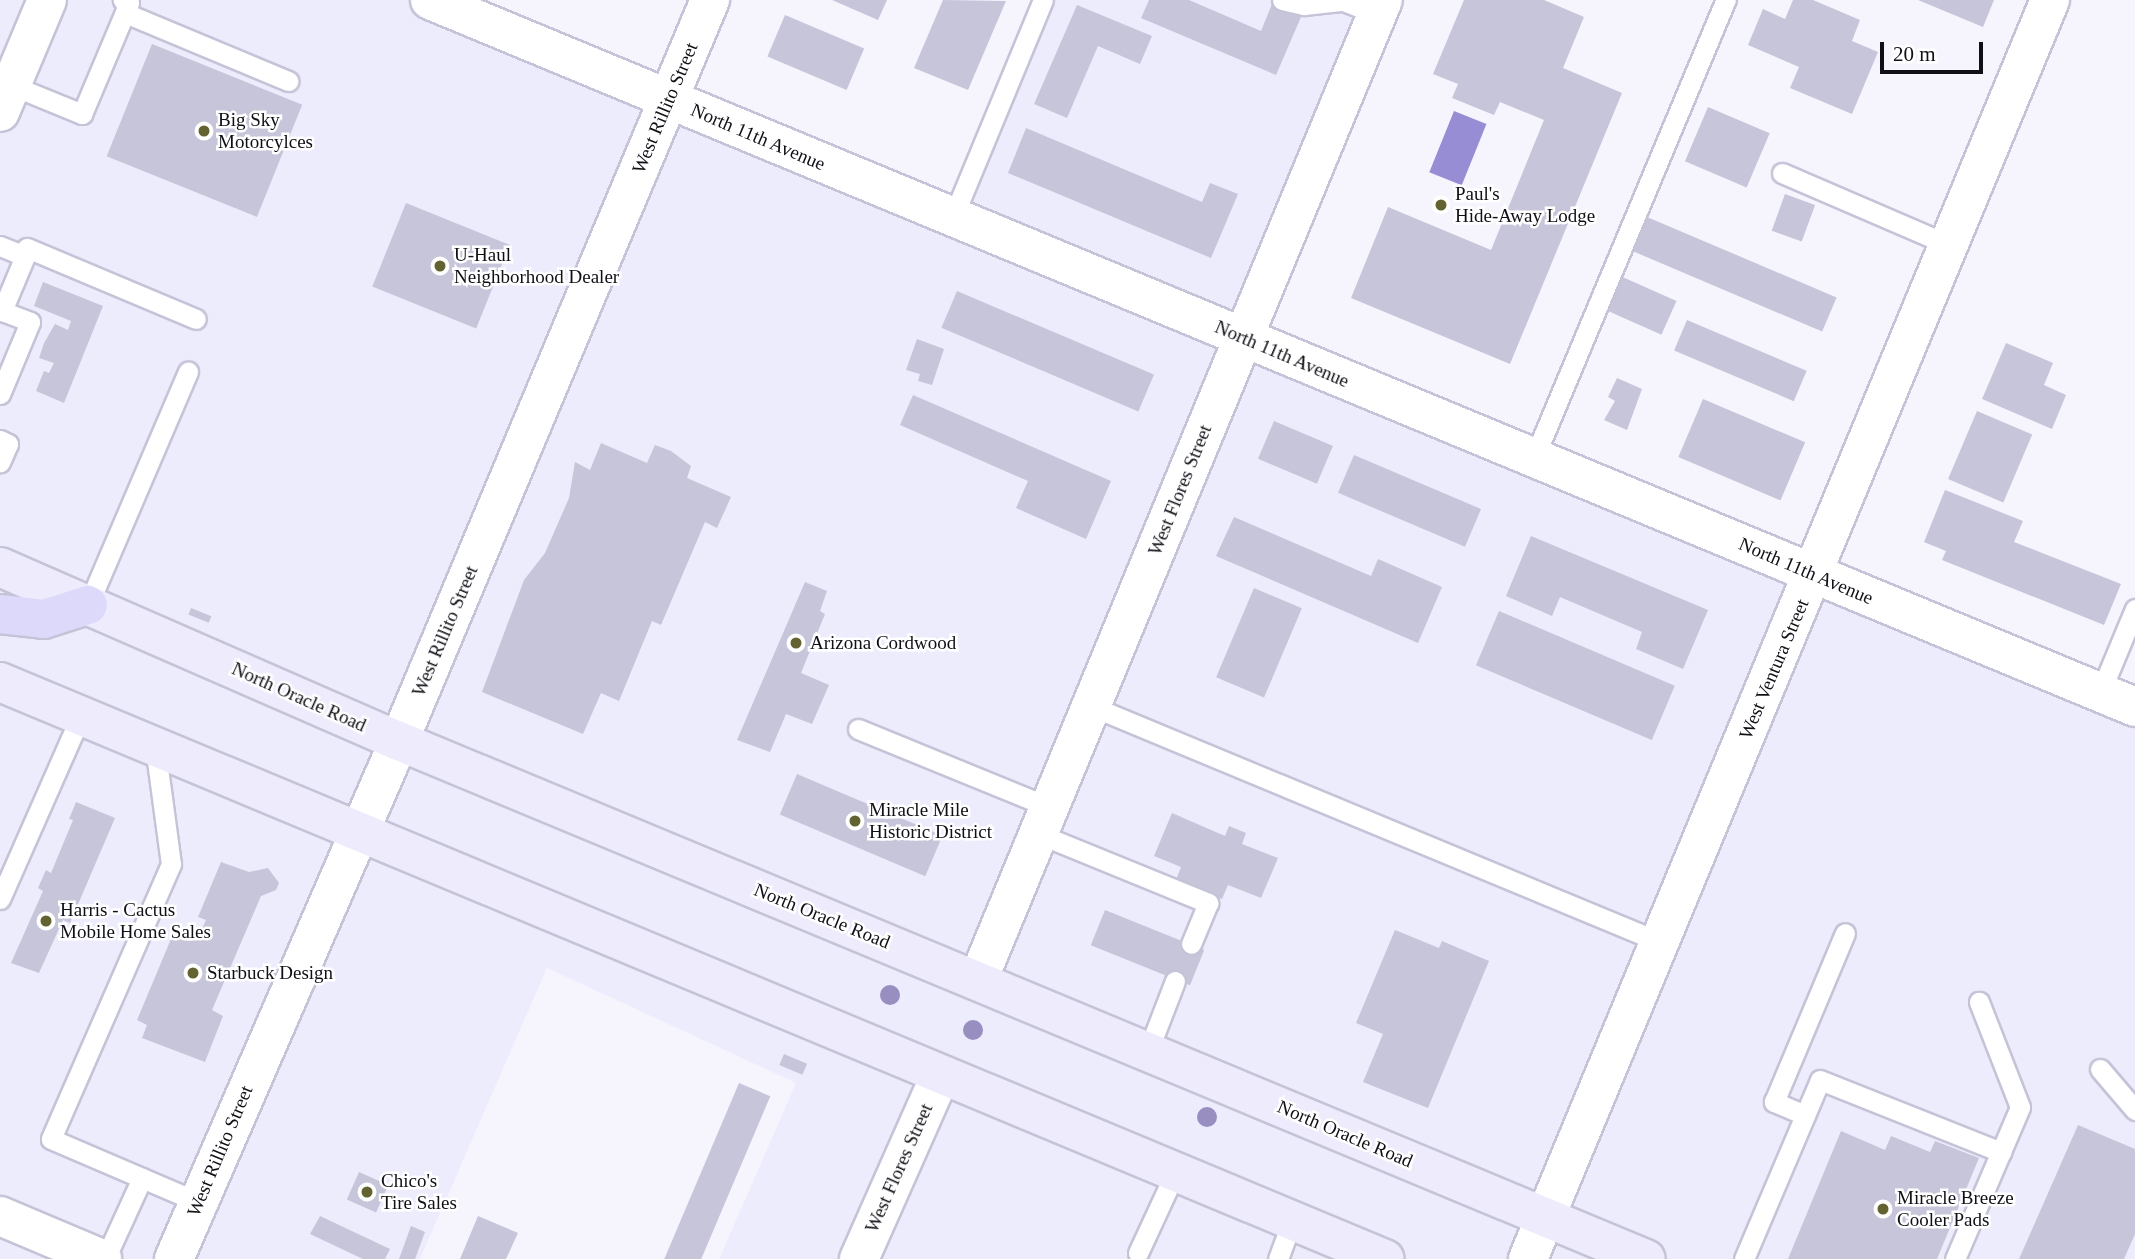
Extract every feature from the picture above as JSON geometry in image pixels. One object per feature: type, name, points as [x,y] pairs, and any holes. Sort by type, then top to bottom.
[{"type":"main road","name":"North Oracle Road","points":[[0,567],[399,741],[1646,1259]]},
{"type":"main road","points":[[0,614],[44,619],[88,605]]},
{"type":"main road","points":[[0,682],[940,1076],[1385,1259]]},
{"type":"street","points":[[5,99],[47,0]]},
{"type":"street","name":"North 11th Avenue","points":[[429,0],[2135,707]]},
{"type":"street","name":"West Rillito Street","points":[[174,1259],[399,741],[710,0]]},
{"type":"street","name":"West Ventura Street","points":[[1528,1259],[2050,0]]},
{"type":"street","name":"West Flores Street","points":[[978,980],[1242,337],[1362,4]]},
{"type":"street","name":"West Flores Street","points":[[859,1259],[940,1076]]},
{"type":"street","points":[[0,1216],[104,1259]]},
{"type":"lane","points":[[953,218],[1043,0]]},
{"type":"lane","points":[[1282,0],[1304,5],[1362,4]]},
{"type":"lane","points":[[1534,458],[1726,0]]},
{"type":"lane","points":[[5,99],[82,114],[124,7],[288,81]]},
{"type":"lane","points":[[1782,173],[1949,245]]},
{"type":"lane","points":[[0,246],[25,256]]},
{"type":"lane","points":[[0,394],[30,322],[2,311],[27,248],[197,319]]},
{"type":"lane","points":[[88,605],[188,372]]},
{"type":"lane","points":[[0,440],[8,444],[0,462]]},
{"type":"lane","points":[[2100,693],[2135,609]]},
{"type":"lane","points":[[1091,706],[1660,942]]},
{"type":"lane","points":[[0,899],[80,715]]},
{"type":"lane","points":[[858,729],[1208,903],[1191,944]]},
{"type":"lane","points":[[155,746],[171,864],[51,1139],[198,1202]]},
{"type":"lane","points":[[1805,1115],[1774,1102],[1845,933]]},
{"type":"lane","points":[[1148,1051],[1175,981]]},
{"type":"lane","points":[[1955,1259],[2020,1107],[1979,1002]]},
{"type":"lane","points":[[2100,1069],[2135,1110]]},
{"type":"lane","points":[[1744,1259],[1820,1080],[2001,1152]]},
{"type":"lane","points":[[1138,1254],[1175,1173]]},
{"type":"lane","points":[[104,1259],[142,1178]]},
{"type":"lane","points":[[1278,1259],[1292,1221]]},
{"type":"shaded area","points":[[0,0],[430,0],[962,221],[1053,0],[1383,0],[1243,337],[2135,707],[2135,1259],[719,1259],[796,1083],[547,968],[420,1259],[0,1259]]},
{"type":"shaded area","points":[[1454,111],[1486,124],[1462,185],[1429,172]]},
{"type":"building","points":[[832,0],[887,0],[878,20]]},
{"type":"building","points":[[943,0],[1006,1],[968,90],[914,68]]},
{"type":"building","points":[[1149,0],[1189,0],[1261,31],[1272,4],[1301,17],[1276,75],[1141,18]]},
{"type":"building","points":[[1464,0],[1544,0],[1584,17],[1563,68],[1622,93],[1510,364],[1351,298],[1388,207],[1491,250],[1544,120],[1500,102],[1494,115],[1452,98],[1458,84],[1433,74]]},
{"type":"building","points":[[1793,0],[1813,0],[1860,20],[1852,41],[1878,52],[1852,114],[1790,88],[1799,67],[1748,45],[1763,9],[1785,19]]},
{"type":"building","points":[[1918,0],[1994,0],[1983,27]]},
{"type":"building","points":[[1077,5],[1152,36],[1140,64],[1098,46],[1067,118],[1034,104]]},
{"type":"building","points":[[785,15],[864,49],[847,90],[767,56]]},
{"type":"building","name":"Big Sky Motorcylces","points":[[152,44],[302,105],[257,217],[107,156]]},
{"type":"building","points":[[1708,107],[1770,133],[1747,187],[1685,161]]},
{"type":"building","points":[[1026,128],[1202,202],[1210,183],[1238,194],[1211,258],[1008,173]]},
{"type":"building","points":[[1785,194],[1815,205],[1802,242],[1772,231]]},
{"type":"building","name":"U-Haul Neighborhood Dealer","points":[[406,203],[510,245],[476,328],[372,286]]},
{"type":"building","points":[[1647,217],[1837,297],[1822,332],[1633,251]]},
{"type":"building","points":[[1618,275],[1676,301],[1661,335],[1603,309]]},
{"type":"building","points":[[43,282],[103,306],[64,403],[36,391],[44,371],[49,373],[54,363],[39,358],[44,343],[55,324],[68,330],[71,321],[34,306]]},
{"type":"building","points":[[957,291],[1154,375],[1138,411],[941,328]]},
{"type":"building","points":[[1687,320],[1807,371],[1794,401],[1674,350]]},
{"type":"building","points":[[917,339],[944,349],[932,385],[918,381],[920,374],[906,370]]},
{"type":"building","points":[[2006,343],[2053,363],[2044,385],[2066,395],[2052,429],[1982,399]]},
{"type":"building","points":[[1617,378],[1642,389],[1627,430],[1604,420],[1615,401],[1608,397]]},
{"type":"building","points":[[913,395],[1111,481],[1086,539],[1016,508],[1028,481],[900,425]]},
{"type":"building","points":[[1703,399],[1805,442],[1781,500],[1678,457]]},
{"type":"building","points":[[1977,411],[2032,434],[2003,503],[1948,479]]},
{"type":"building","points":[[1274,421],[1333,446],[1317,484],[1258,459]]},
{"type":"building","points":[[601,443],[647,463],[655,445],[671,451],[691,466],[687,478],[731,497],[717,528],[705,522],[661,625],[652,621],[619,701],[601,693],[583,734],[482,692],[524,580],[545,553],[569,498],[575,462],[590,470]]},
{"type":"building","points":[[1354,455],[1481,509],[1465,547],[1338,493]]},
{"type":"building","points":[[1945,490],[2023,521],[2014,542],[2121,584],[2104,625],[1942,560],[1946,551],[1924,542]]},
{"type":"building","points":[[1234,517],[1371,576],[1378,559],[1442,587],[1418,643],[1216,556]]},
{"type":"building","points":[[1531,536],[1708,610],[1683,669],[1636,649],[1642,632],[1560,597],[1552,616],[1506,596]]},
{"type":"building","name":"Arizona Cordwood","points":[[805,582],[827,591],[820,611],[825,614],[801,673],[829,685],[812,724],[786,714],[770,752],[737,740]]},
{"type":"building","points":[[1254,588],[1302,608],[1264,698],[1216,677]]},
{"type":"building","points":[[191,608],[211,616],[209,623],[188,614]]},
{"type":"building","points":[[1499,611],[1675,686],[1652,740],[1476,665]]},
{"type":"building","points":[[797,774],[942,836],[925,876],[780,815]]},
{"type":"building","points":[[76,802],[115,818],[70,923],[63,920],[39,973],[11,963],[43,891],[38,888],[46,870],[51,873],[73,820],[69,819]]},
{"type":"building","points":[[1172,813],[1225,836],[1229,826],[1246,833],[1242,844],[1278,858],[1261,898],[1228,885],[1222,899],[1176,880],[1181,867],[1154,856]]},
{"type":"building","name":"Starbuck Design","points":[[221,862],[249,872],[268,868],[279,883],[276,890],[261,896],[212,1010],[223,1016],[205,1062],[142,1038],[147,1025],[137,1020],[176,927],[199,936],[206,920],[198,917]]},
{"type":"building","points":[[1105,910],[1204,950],[1190,985],[1091,945]]},
{"type":"building","points":[[1395,930],[1439,948],[1442,941],[1489,961],[1428,1108],[1363,1082],[1383,1034],[1356,1023]]},
{"type":"building","points":[[784,1054],[807,1064],[802,1075],[779,1065]]},
{"type":"building","points":[[739,1083],[770,1096],[701,1259],[664,1259]]},
{"type":"building","points":[[2078,1125],[2135,1149],[2135,1234],[2124,1259],[2019,1259]]},
{"type":"building","name":"Miracle Breeze Cooler Pads","points":[[1841,1131],[1885,1150],[1891,1136],[1930,1152],[1935,1141],[1979,1158],[1937,1259],[1788,1259]]},
{"type":"building","name":"Chico's Tire Sales","points":[[359,1172],[388,1185],[376,1212],[347,1199]]},
{"type":"building","points":[[320,1216],[390,1249],[385,1259],[363,1259],[310,1234]]},
{"type":"building","points":[[478,1216],[518,1233],[506,1259],[460,1259]]},
{"type":"building","points":[[411,1226],[425,1232],[415,1259],[399,1259]]},
{"type":"place","name":"Big Sky Motorcylces","points":[[204,131]]},
{"type":"place","name":"Paul's Hide-Away Lodge","points":[[1441,205]]},
{"type":"place","name":"U-Haul Neighborhood Dealer","points":[[440,266]]},
{"type":"place","name":"Arizona Cordwood","points":[[796,643]]},
{"type":"place","name":"Miracle Mile Historic District","points":[[855,821]]},
{"type":"place","name":"Harris - Cactus Mobile Home Sales","points":[[46,921]]},
{"type":"place","name":"Starbuck Design","points":[[193,973]]},
{"type":"place","name":"Chico's Tire Sales","points":[[367,1192]]},
{"type":"place","name":"Miracle Breeze Cooler Pads","points":[[1883,1209]]}]
